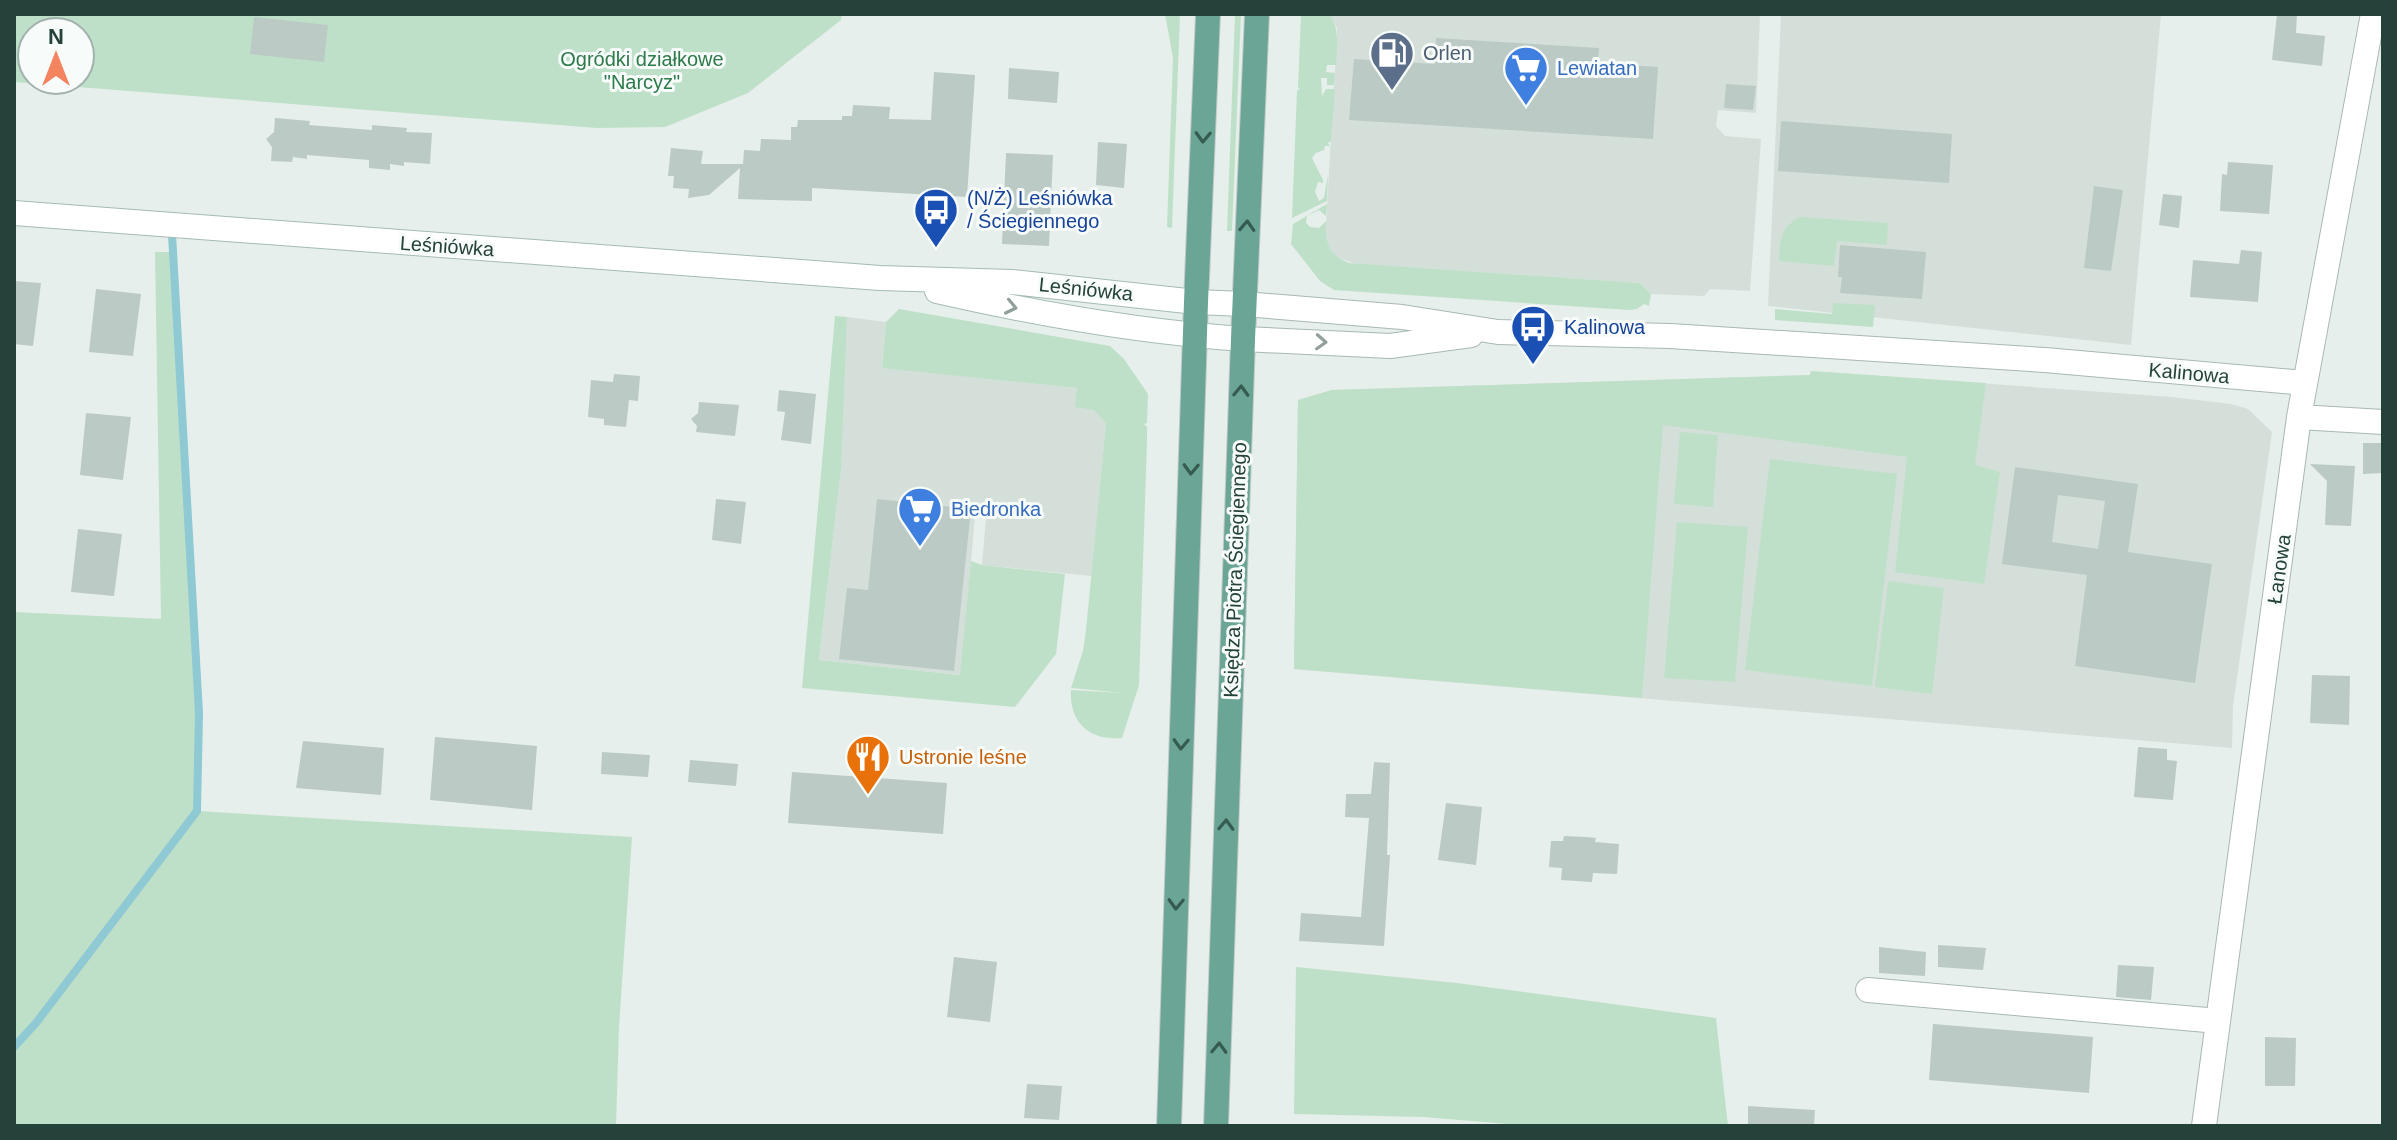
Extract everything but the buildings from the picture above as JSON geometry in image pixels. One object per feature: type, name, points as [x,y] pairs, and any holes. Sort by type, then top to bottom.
[{"type":"main road","points":[[1169,1126],[1208,14]]},
{"type":"main road","name":"Księdza Piotra Ściegiennego","points":[[1216,1126],[1257,14]]},
{"type":"street","name":"Łanowa","points":[[2204,1126],[2299,417],[2373,14]]},
{"type":"street","name":"Leśniówka","points":[[14,213],[880,278],[1012,282],[1196,302],[1244,304]]},
{"type":"street","name":"Leśniówka","points":[[880,278],[1012,308],[1133,329],[1195,336]]},
{"type":"street","name":"Kalinowa","points":[[1244,304],[1402,317],[1498,332],[1670,336],[1797,344],[2045,360],[2305,383]]},
{"type":"street","name":"Kalinowa","points":[[1195,336],[1390,346],[1498,332]]},
{"type":"street","points":[[2299,417],[2383,422]]},
{"type":"street","points":[[1868,990],[2218,1021]]},
{"type":"shaded area","points":[[1330,14],[1760,15],[1756,113],[1718,110],[1716,126],[1725,136],[1761,139],[1750,291],[1710,289],[1704,296],[1651,294],[1640,283],[1356,264],[1335,257],[1325,241],[1337,36],[1337,28]]},
{"type":"shaded area","points":[[1781,14],[2161,14],[2131,345],[1768,306]]},
{"type":"shaded area","points":[[847,317],[886,322],[882,367],[1077,388],[1085,407],[1097,411],[1106,423],[1092,576],[982,565],[987,506],[976,504],[961,675],[819,660],[841,469],[836,439]]},
{"type":"shaded area","points":[[1811,371],[2172,397],[2248,409],[2272,432],[2233,706],[2232,748],[1294,669],[1298,400],[1332,390],[1810,375]]},
{"type":"green space","name":"Ogródki działkowe \"Narcyz\"","points":[[14,14],[842,14],[841,20],[748,93],[665,127],[597,128],[96,88],[96,16],[16,16],[16,82]]},
{"type":"green space","points":[[1165,14],[1180,14],[1172,228],[1167,227],[1173,58]]},
{"type":"green space","points":[[1235,14],[1241,14],[1232,231],[1227,231]]},
{"type":"green space","points":[[1301,14],[1330,14],[1337,33],[1337,45],[1336,65],[1327,65],[1326,72],[1335,73],[1334,85],[1327,85],[1327,78],[1321,78],[1322,96],[1326,89],[1335,89],[1330,146],[1325,146],[1312,158],[1323,180],[1323,183],[1318,182],[1315,192],[1319,201],[1324,198],[1328,174],[1327,201],[1292,218],[1297,91],[1300,88]]},
{"type":"green space","points":[[1327,204],[1326,216],[1319,210],[1307,216],[1306,223],[1319,228],[1326,221],[1329,247],[1336,256],[1349,263],[1640,283],[1651,294],[1649,306],[1644,304],[1629,310],[1334,290],[1320,281],[1291,244],[1293,224]]},
{"type":"green space","points":[[1800,217],[1888,223],[1887,245],[1837,241],[1834,266],[1779,261],[1785,230]]},
{"type":"green space","points":[[155,252],[173,252],[199,713],[197,811],[632,837],[619,1027],[616,1126],[14,1126],[14,612],[161,619]]},
{"type":"green space","points":[[1833,303],[1875,305],[1873,327],[1775,320],[1775,309],[1832,314]]},
{"type":"green space","points":[[899,309],[1110,346],[1124,359],[1148,394],[1147,423],[1144,424],[1147,440],[1139,685],[1122,738],[1091,733],[1078,720],[1071,702],[1071,690],[1124,693],[1071,688],[1086,630],[1106,423],[1094,410],[1075,407],[1077,388],[882,368],[886,322]]},
{"type":"green space","points":[[835,316],[847,317],[841,469],[819,660],[960,675],[971,561],[982,565],[1065,574],[1056,654],[1015,707],[802,688]]},
{"type":"green space","points":[[1811,371],[1986,383],[1975,465],[2000,472],[1984,584],[1895,572],[1907,457],[1663,425],[1642,698],[1294,669],[1298,400],[1332,390],[1810,375]]},
{"type":"green space","points":[[1680,432],[1718,435],[1713,507],[1674,504]]},
{"type":"green space","points":[[1770,459],[1897,474],[1872,686],[1745,670]]},
{"type":"green space","points":[[1677,522],[1748,527],[1735,682],[1664,678]]},
{"type":"green space","points":[[1888,581],[1944,588],[1932,694],[1875,687]]},
{"type":"green space","points":[[1296,967],[1457,983],[1716,1018],[1728,1126],[1531,1126],[1423,1117],[1294,1114]]},
{"type":"waterway","points":[[14,1047],[36,1023],[197,811],[199,713],[172,234]]},
{"type":"place","name":"Orlen","points":[[1392,92]]},
{"type":"place","name":"Lewiatan","points":[[1526,107]]},
{"type":"place","name":"(N/Ż) Leśniówka / Ściegiennego","points":[[936,249]]},
{"type":"place","name":"Kalinowa","points":[[1533,366]]},
{"type":"place","name":"Biedronka","points":[[920,548]]},
{"type":"place","name":"Ustronie leśne","points":[[868,796]]}]
